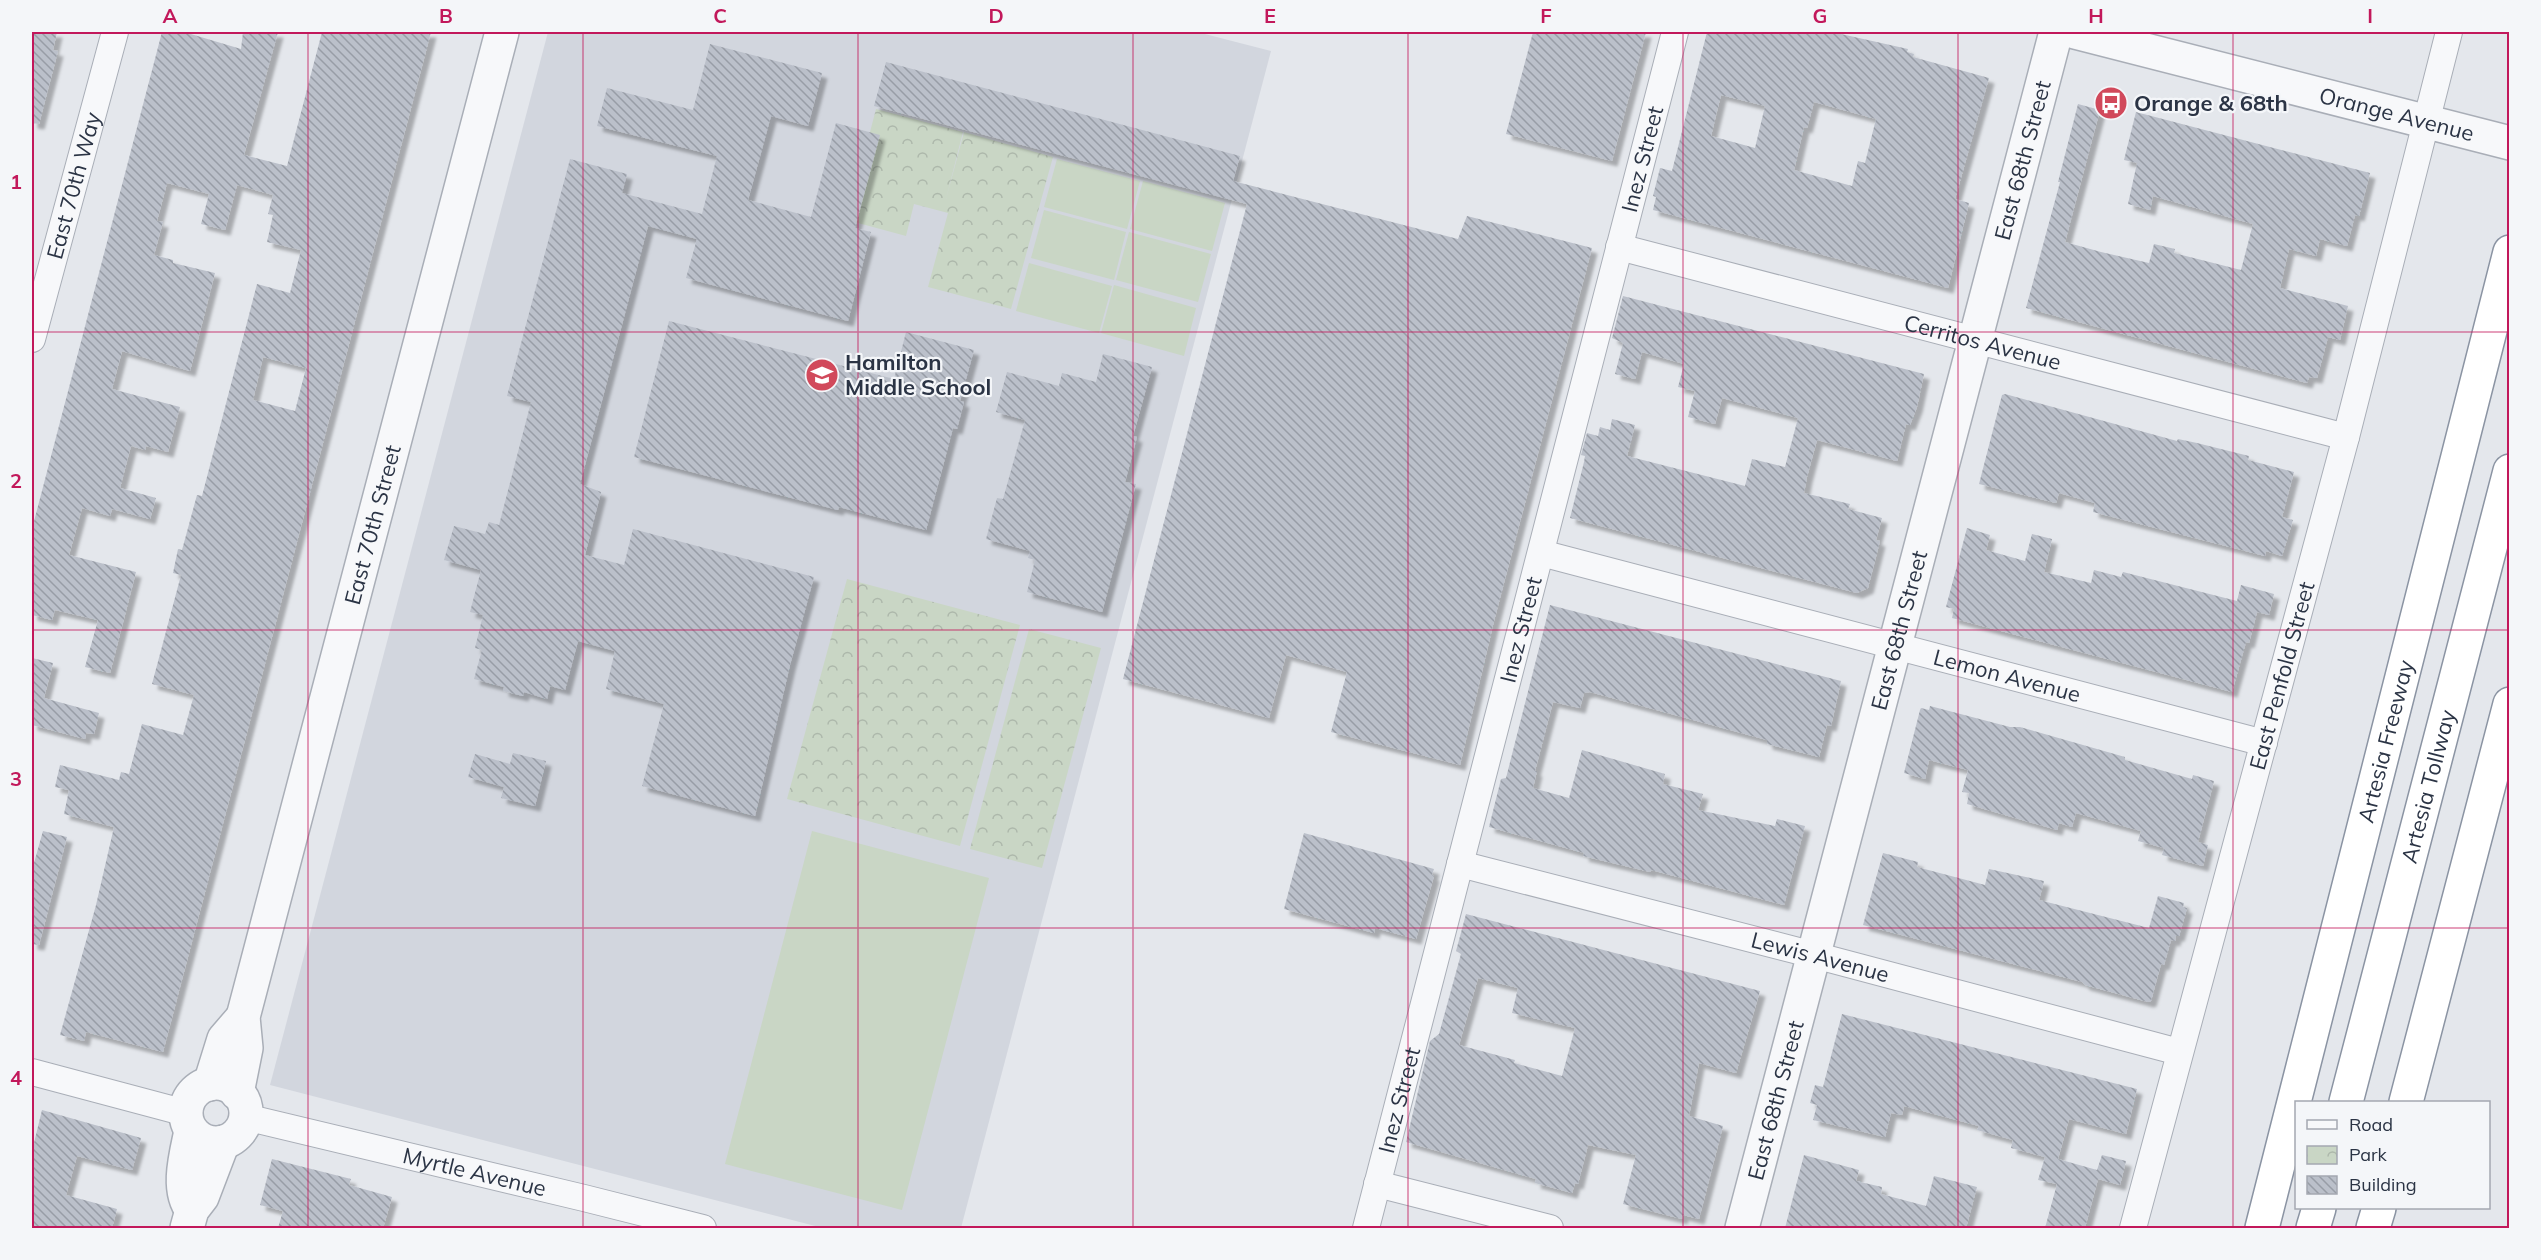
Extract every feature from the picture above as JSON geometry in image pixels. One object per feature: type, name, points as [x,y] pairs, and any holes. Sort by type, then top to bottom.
[{"type":"highway","name":"Artesia Freeway","points":[[2262,1228],[2510,252]]},
{"type":"highway","name":"Artesia Tollway","points":[[2346,1101],[2510,471]]},
{"type":"highway","points":[[2406,1101],[2510,704]]},
{"type":"highway","points":[[2313,1228],[2319,1209]]},
{"type":"highway","points":[[2373,1228],[2379,1209]]},
{"type":"street","name":"East 70th Way","points":[[32,339],[115,32]]},
{"type":"street","name":"East 70th Street","points":[[230,1098],[224,1039],[243,1017],[502,32]]},
{"type":"street","name":"Inez Street","points":[[1366,1228],[1675,32]]},
{"type":"street","name":"East 68th Street","points":[[1742,1228],[2056,32]]},
{"type":"street","name":"Orange Avenue","points":[[2075,32],[2510,143]]},
{"type":"street","name":"East Penfold Street","points":[[2133,1228],[2346,437],[2449,32]]},
{"type":"street","name":"Cerritos Avenue","points":[[1619,247],[2346,437]]},
{"type":"street","name":"Lemon Avenue","points":[[1541,553],[2264,743]]},
{"type":"street","name":"Lewis Avenue","points":[[1460,864],[2179,1052]]},
{"type":"street","points":[[32,1072],[189,1122],[207,1142],[223,1142],[234,1137],[240,1130],[230,1098],[200,1088],[193,1095],[189,1122],[184,1179],[184,1200],[190,1219]]},
{"type":"street","name":"Myrtle Avenue","points":[[230,1098],[584,1198],[703,1228]]},
{"type":"street","points":[[190,1219],[202,1197],[223,1142]]},
{"type":"street","points":[[1377,1184],[1550,1228]]},
{"type":"shaded area","name":"Hamilton Middle School","points":[[548,32],[1197,32],[1271,51],[961,1228],[823,1228],[270,1085]]},
{"type":"green space","points":[[876,109],[963,132],[946,199],[964,132],[1053,157],[1011,309],[928,287],[948,213],[914,204],[906,236],[847,220]]},
{"type":"green space","points":[[1057,159],[1140,181],[1127,229],[1044,207]]},
{"type":"green space","points":[[1143,181],[1225,203],[1212,251],[1130,229]]},
{"type":"green space","points":[[1044,210],[1126,232],[1114,280],[1031,258]]},
{"type":"green space","points":[[1129,232],[1211,254],[1198,302],[1116,280]]},
{"type":"green space","points":[[1029,263],[1112,286],[1099,333],[1016,311]]},
{"type":"green space","points":[[1114,285],[1196,308],[1184,356],[1101,333]]},
{"type":"green space","points":[[847,579],[1020,625],[960,846],[787,799]]},
{"type":"green space","points":[[1029,629],[1101,648],[1042,868],[970,849]]},
{"type":"green space","points":[[812,831],[989,878],[902,1210],[725,1164]]},
{"type":"building","points":[[32,32],[57,32],[53,50],[58,51],[39,124],[32,123]]},
{"type":"building","points":[[162,32],[184,32],[241,49],[243,32],[278,32],[244,155],[287,166],[322,32],[431,32],[163,1052],[86,1032],[84,1041],[60,1035],[96,905],[114,827],[64,814],[69,790],[55,787],[60,765],[119,780],[121,772],[129,774],[142,724],[183,735],[194,695],[152,684],[181,575],[173,573],[178,549],[182,550],[197,495],[202,496],[257,284],[290,293],[301,250],[267,242],[273,215],[268,214],[273,195],[237,185],[225,230],[201,224],[209,194],[167,183],[157,221],[163,222],[154,255],[173,260],[173,263],[215,273],[190,371],[122,351],[112,389],[180,407],[168,452],[146,446],[145,450],[131,446],[120,488],[156,498],[150,519],[112,509],[110,516],[82,508],[69,555],[136,572],[110,673],[85,667],[98,620],[55,610],[52,620],[32,615],[32,529]],"holes":[[[263,357],[306,368],[295,411],[253,400]]]},
{"type":"building","points":[[1533,32],[1646,32],[1612,161],[1506,134]]},
{"type":"building","points":[[1707,32],[1832,32],[1908,49],[1907,52],[1914,54],[1913,57],[1989,78],[1955,199],[1969,203],[1948,288],[1653,210],[1656,197],[1653,196],[1660,168],[1672,171]],"holes":[[[1721,95],[1765,106],[1755,148],[1711,136]],[[1814,102],[1876,119],[1865,163],[1858,161],[1852,186],[1794,170],[1804,127],[1807,128]]]},
{"type":"building","points":[[710,44],[822,73],[808,126],[771,116],[748,200],[811,217],[836,123],[880,135],[855,228],[871,232],[848,321],[686,278],[697,239],[648,226],[580,484],[601,492],[585,555],[624,565],[633,529],[814,577],[790,665],[755,816],[642,786],[664,704],[606,689],[615,651],[578,641],[565,690],[550,686],[547,699],[524,692],[523,696],[503,691],[504,687],[474,679],[482,650],[475,648],[483,615],[470,612],[481,570],[444,560],[454,526],[485,534],[489,522],[499,525],[531,402],[507,396],[570,159],[627,174],[622,193],[702,214],[717,156],[597,126],[607,88],[693,110]]},
{"type":"building","points":[[886,62],[1240,156],[1233,181],[1458,239],[1467,216],[1592,248],[1494,621],[1460,765],[1331,732],[1347,672],[1286,655],[1269,718],[1123,679],[1247,204],[874,106]]},
{"type":"building","points":[[2078,104],[2100,110],[2065,242],[2101,252],[2149,263],[2154,244],[2175,249],[2174,253],[2241,270],[2253,224],[2153,196],[2150,210],[2128,204],[2137,163],[2124,160],[2136,112],[2370,173],[2359,216],[2355,215],[2347,246],[2320,239],[2316,256],[2289,249],[2280,288],[2348,306],[2340,340],[2328,337],[2317,378],[2309,377],[2307,383],[2026,308],[2060,182],[2058,182]]},
{"type":"building","points":[[1623,296],[1924,374],[1917,407],[1910,425],[1906,424],[1897,461],[1817,440],[1807,477],[1804,493],[1850,504],[1848,509],[1882,518],[1876,540],[1880,541],[1868,588],[1857,593],[1570,518],[1584,462],[1585,456],[1581,455],[1587,433],[1598,436],[1600,427],[1610,430],[1612,419],[1635,425],[1627,456],[1745,486],[1752,459],[1785,467],[1798,418],[1722,398],[1715,424],[1688,417],[1695,391],[1678,387],[1684,364],[1642,352],[1635,379],[1615,374],[1623,343],[1612,338]]},
{"type":"building","points":[[669,321],[894,379],[906,332],[974,350],[960,401],[964,402],[957,429],[953,428],[926,530],[839,507],[838,510],[634,457]]},
{"type":"building","points":[[1103,354],[1152,367],[1133,436],[1137,437],[1125,482],[1136,484],[1102,612],[1027,592],[1035,560],[1028,558],[1030,551],[986,539],[997,498],[1003,499],[1025,420],[996,412],[1007,372],[1059,386],[1062,373],[1096,382]]},
{"type":"building","points":[[2002,395],[2177,441],[2178,439],[2249,456],[2248,460],[2294,472],[2282,517],[2293,520],[2282,556],[2266,551],[2265,556],[2093,512],[2095,503],[2059,493],[2056,503],[1979,484]]},
{"type":"building","points":[[1967,528],[1990,535],[1986,550],[2025,561],[2032,534],[2052,539],[2044,572],[2091,583],[2094,570],[2121,577],[2123,572],[2237,601],[2241,585],[2274,594],[2269,615],[2257,612],[2232,692],[1952,618],[1954,609],[1946,607]]},
{"type":"building","points":[[1550,605],[1841,681],[1831,726],[1827,725],[1819,757],[1767,744],[1767,740],[1590,692],[1584,693],[1580,708],[1553,702],[1535,771],[1537,771],[1533,788],[1569,798],[1582,750],[1665,774],[1663,784],[1703,794],[1698,810],[1775,826],[1777,819],[1805,826],[1784,905],[1651,870],[1650,872],[1583,856],[1584,853],[1489,827],[1501,779],[1506,778]]},
{"type":"building","points":[[32,658],[53,663],[44,698],[99,713],[94,734],[86,733],[85,739],[32,725]]},
{"type":"building","points":[[1930,706],[2010,727],[2020,727],[2192,779],[2193,775],[2214,781],[2198,842],[2208,845],[2203,866],[2162,855],[2164,848],[2138,841],[2141,831],[2076,813],[2072,827],[2059,823],[2057,830],[1967,804],[1969,793],[1962,792],[1968,770],[1929,760],[1925,779],[1904,773],[1920,710],[1921,708],[1929,710]]},
{"type":"building","points":[[513,753],[546,761],[535,806],[501,798],[504,787],[468,777],[475,754],[510,764]]},
{"type":"building","points":[[43,831],[67,837],[39,945],[32,944],[32,870]]},
{"type":"building","points":[[1304,833],[1434,869],[1416,939],[1375,928],[1374,933],[1284,909]]},
{"type":"building","points":[[1883,853],[1918,862],[1917,867],[1985,885],[1989,869],[2044,881],[2039,900],[2149,928],[2158,896],[2184,903],[2183,907],[2187,908],[2179,936],[2176,936],[2175,941],[2171,940],[2164,965],[2161,964],[2151,1001],[2148,1002],[2085,985],[2082,982],[1863,925]]},
{"type":"building","points":[[1466,914],[1760,991],[1736,1073],[1699,1063],[1689,1116],[1723,1126],[1699,1219],[1683,1215],[1682,1219],[1623,1204],[1636,1155],[1588,1145],[1578,1184],[1575,1183],[1572,1193],[1535,1183],[1536,1179],[1406,1142],[1430,1041],[1439,1034],[1461,954],[1456,951]],"holes":[[[1478,978],[1518,988],[1512,1013],[1575,1028],[1562,1076],[1459,1045]]]},
{"type":"building","points":[[1842,1014],[2137,1089],[2126,1134],[2069,1119],[2058,1159],[2097,1170],[2102,1155],[2126,1161],[2120,1185],[2098,1179],[2085,1228],[2045,1228],[2057,1184],[2038,1180],[2045,1157],[2011,1148],[2013,1140],[1977,1130],[1979,1126],[1904,1106],[1902,1115],[1891,1113],[1885,1137],[1813,1120],[1817,1105],[1810,1103],[1815,1085],[1823,1087]]},
{"type":"building","points":[[42,1110],[141,1138],[132,1170],[77,1156],[66,1195],[117,1209],[112,1228],[32,1228],[32,1151]]},
{"type":"building","points":[[1804,1155],[1859,1170],[1856,1181],[1882,1187],[1881,1194],[1926,1206],[1934,1176],[1977,1187],[1966,1228],[1785,1228]]},
{"type":"building","points":[[272,1159],[351,1179],[349,1185],[392,1197],[383,1228],[278,1228],[283,1211],[260,1205]]},
{"type":"place","name":"Orange & 68th","points":[[2111,103]]},
{"type":"place","name":"Hamilton Middle School","points":[[822,375]]}]
